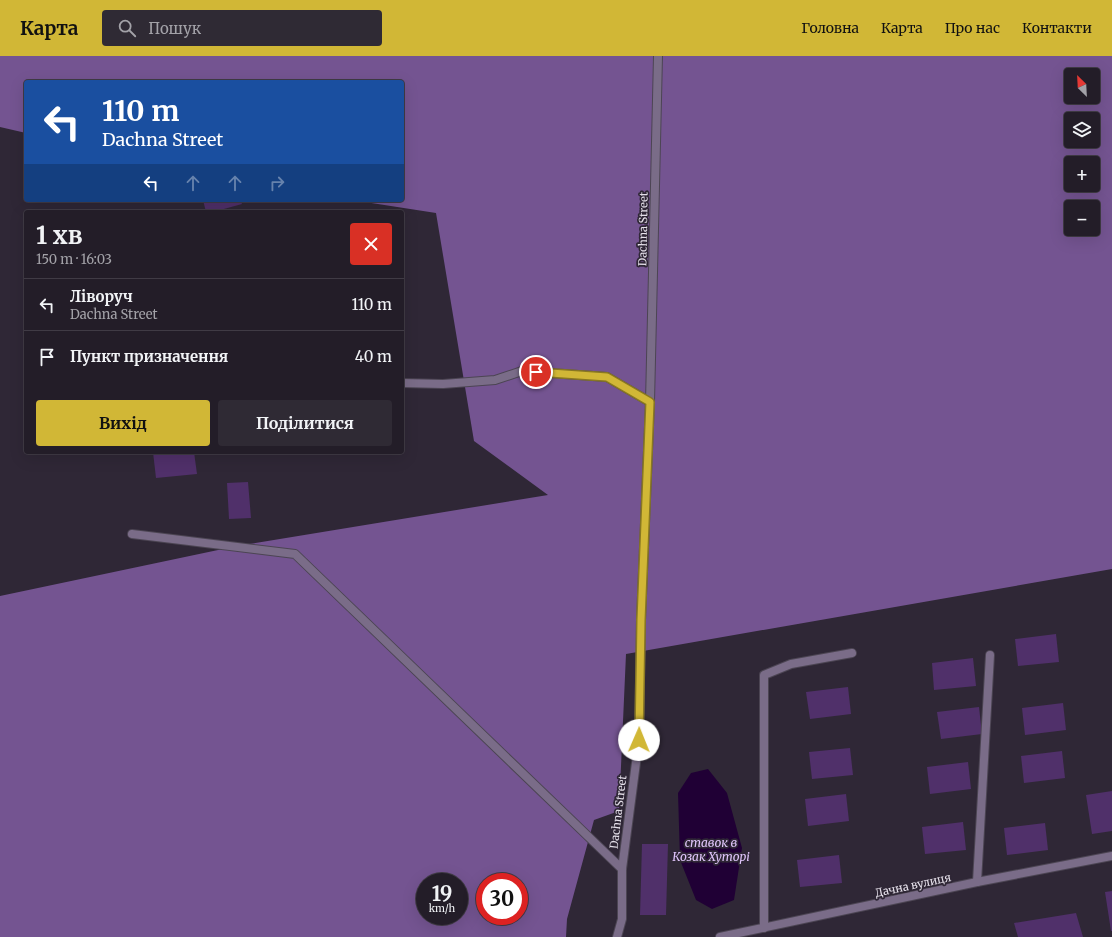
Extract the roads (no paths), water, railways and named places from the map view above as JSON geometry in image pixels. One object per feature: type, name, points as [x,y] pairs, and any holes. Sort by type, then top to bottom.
[{"type":"street","name":"Dachna Street","points":[[617,937],[622,919],[622,869],[639,740],[641,620],[650,402],[658,56]]},
{"type":"street","points":[[404,383],[443,384],[494,380],[522,371],[607,377],[650,402]]},
{"type":"street","points":[[132,534],[295,554],[622,869]]},
{"type":"street","points":[[764,928],[764,675],[791,664],[852,653]]},
{"type":"street","points":[[977,882],[990,655]]},
{"type":"street","name":"Дачна вулиця","points":[[720,937],[977,882],[1112,856]]},
{"type":"water","name":"ставок в Козак Хуторі","points":[[708,769],[727,793],[742,848],[734,900],[712,909],[696,900],[680,860],[678,793],[691,773]]}]
